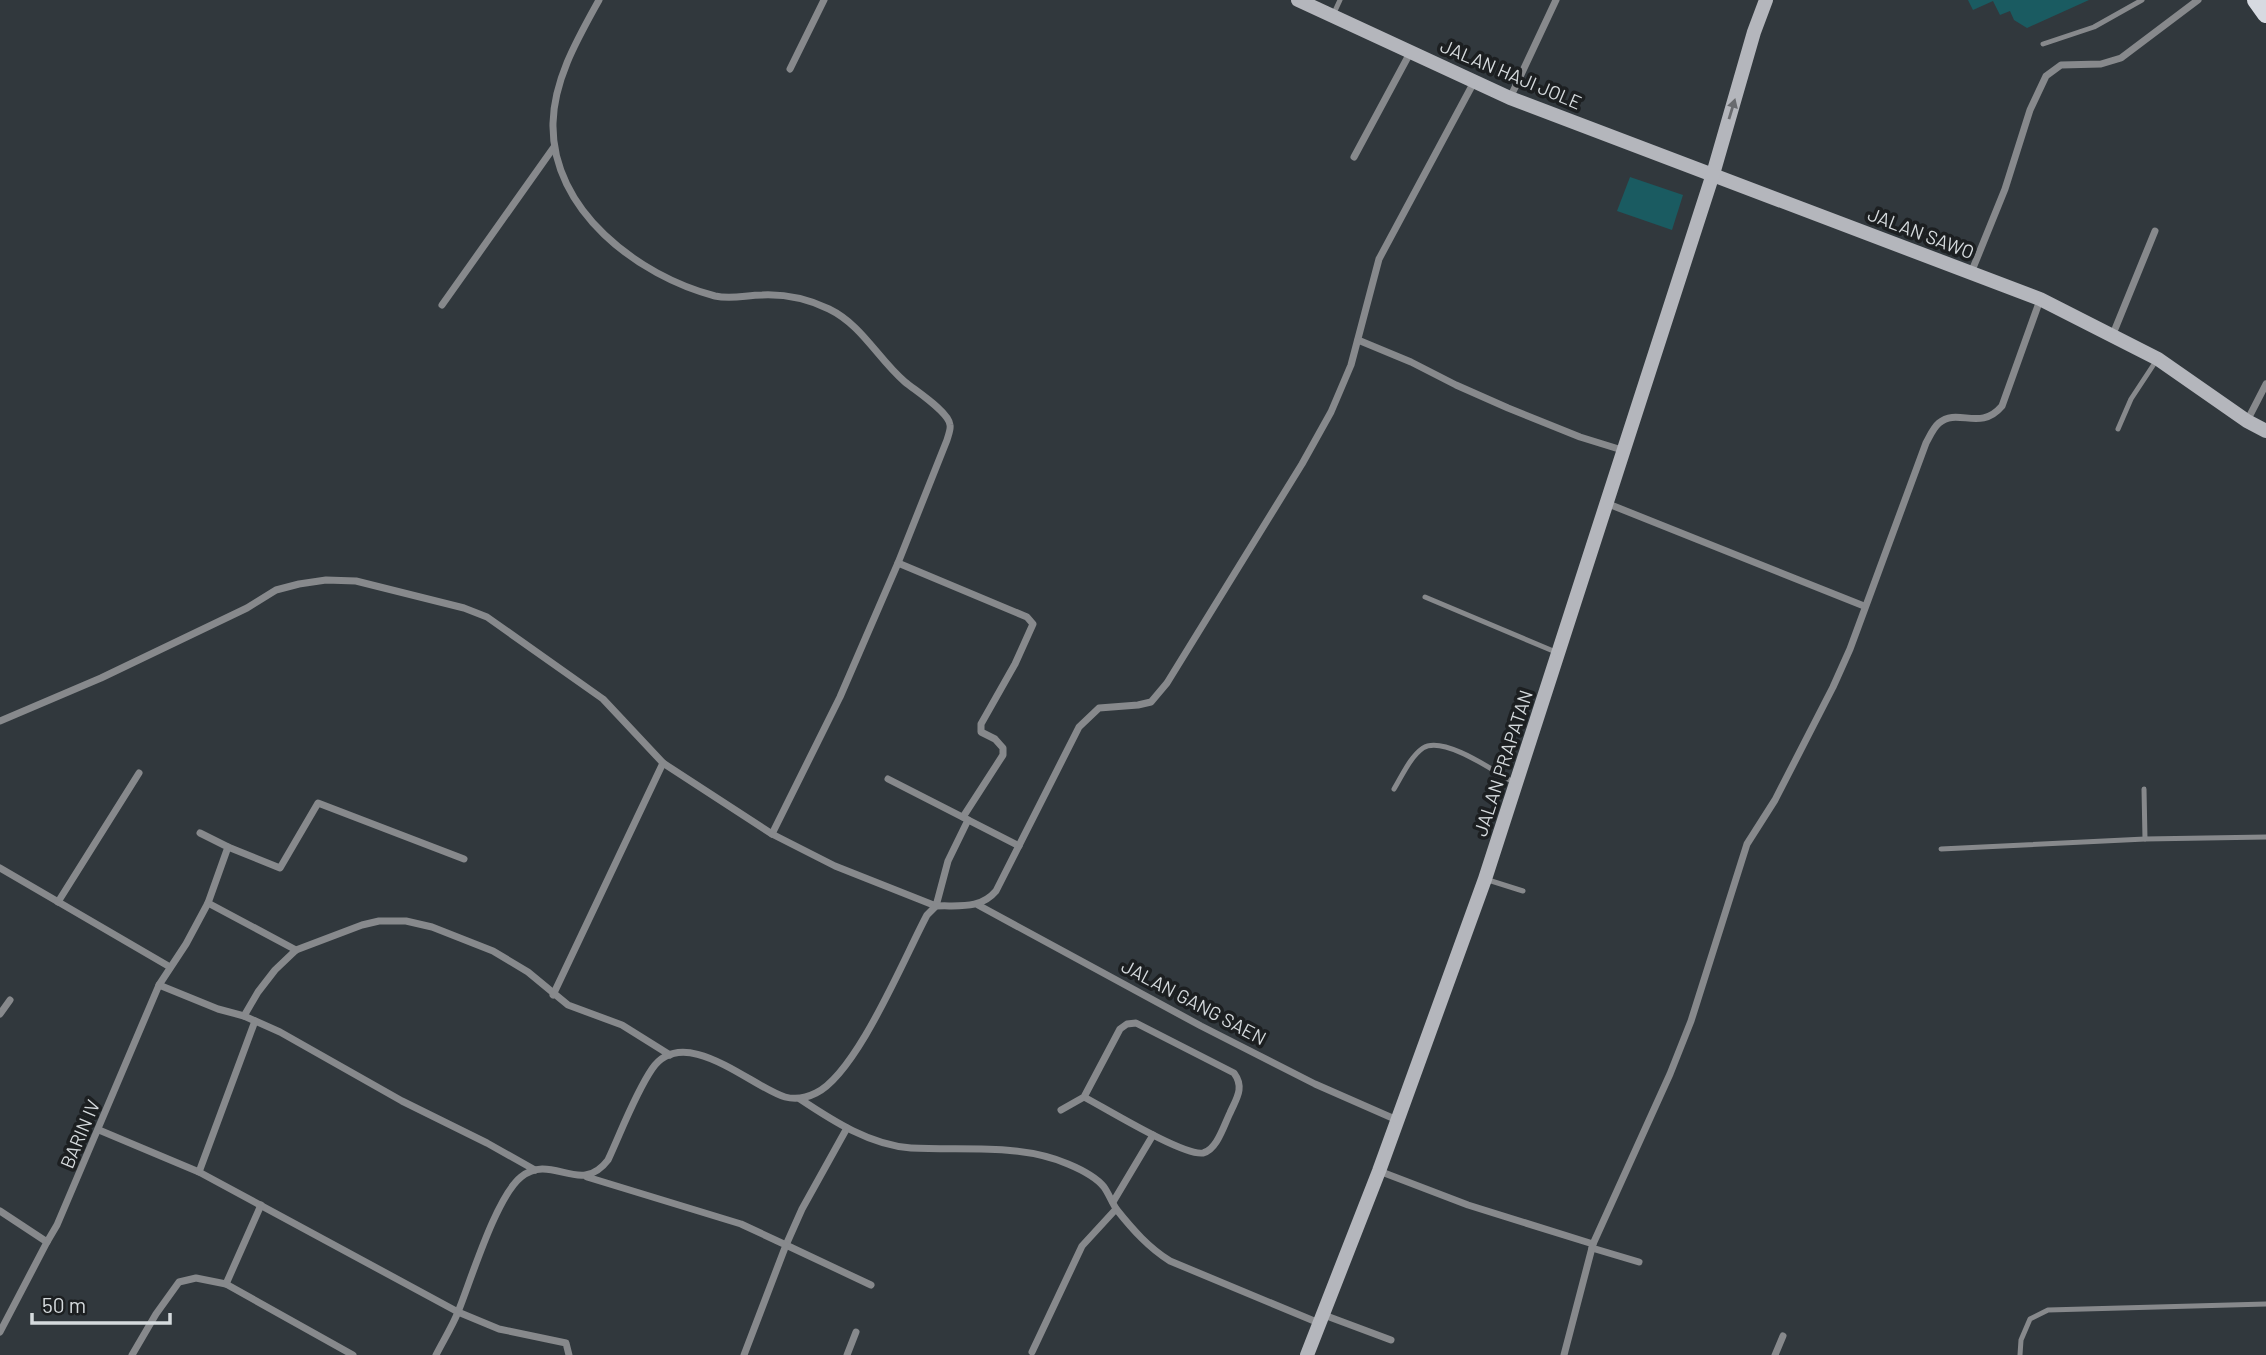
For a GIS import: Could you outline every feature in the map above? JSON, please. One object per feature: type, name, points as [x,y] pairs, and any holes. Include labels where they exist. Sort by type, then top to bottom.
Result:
[{"type":"main road","name":"JALAN HAJI JOLE","points":[[1298,0],[1474,82],[1713,174]]},
{"type":"main road","points":[[1713,174],[1754,32],[1766,0]]},
{"type":"main road","points":[[2256,0],[2266,14]]},
{"type":"main road","name":"JALAN SAWO","points":[[1713,174],[2040,299],[2158,359],[2247,421],[2266,431]]},
{"type":"main road","name":"JALAN PRAPATAN","points":[[1307,1355],[1379,1171],[1485,879],[1713,174]]},
{"type":"street","points":[[598,0],[569,57],[553,121],[555,157],[567,184],[611,243],[627,255],[694,290],[730,298],[788,296],[830,310],[850,323],[869,341],[902,379],[946,415],[950,425],[947,440],[898,563],[840,697],[772,834]]},
{"type":"street","points":[[790,69],[824,0]]},
{"type":"street","points":[[1510,97],[1556,0]]},
{"type":"street","points":[[1971,273],[2005,189],[2030,110],[2046,76],[2061,65],[2101,64],[2121,58],[2198,0]]},
{"type":"street","points":[[1354,157],[1410,53]]},
{"type":"street","points":[[0,721],[101,678],[247,608],[276,590],[299,584],[356,581],[464,608],[487,617],[603,698],[663,763],[772,834],[835,866],[936,906],[978,905],[988,900],[996,891],[1079,727],[1099,708],[1151,702],[1167,683],[1302,464],[1331,412],[1358,340],[1379,259],[1474,82]]},
{"type":"street","points":[[442,305],[555,147]]},
{"type":"street","points":[[2113,334],[2155,230]]},
{"type":"street","points":[[1564,1355],[1592,1246],[1687,1032],[1730,903],[1739,864],[1747,844],[1775,800],[1850,649],[1926,443],[1937,425],[1947,418],[1981,419],[1994,414],[2002,406],[2040,299]]},
{"type":"street","points":[[1358,340],[1508,408],[1580,437],[1622,450]]},
{"type":"street","points":[[2247,421],[2266,384]]},
{"type":"street","points":[[1606,503],[1864,606]]},
{"type":"street","points":[[800,1099],[832,1083],[846,1065],[888,993],[927,915],[936,906],[948,861],[965,819],[1003,755],[1003,748],[995,739],[981,732],[981,724],[1015,664],[1033,624],[1027,617],[898,563]]},
{"type":"street","points":[[553,995],[663,763]]},
{"type":"street","points":[[58,902],[139,773]]},
{"type":"street","points":[[888,779],[1020,846]]},
{"type":"street","points":[[200,833],[280,868],[318,803],[464,859]]},
{"type":"street","name":"BARIN IV","points":[[0,1332],[67,1206],[159,985],[186,944],[208,903],[228,847]]},
{"type":"street","points":[[0,868],[170,967]]},
{"type":"street","points":[[208,903],[296,950]]},
{"type":"street","name":"JALAN GANG SAEN","points":[[978,905],[1201,1026],[1315,1084],[1398,1120]]},
{"type":"street","points":[[244,1016],[275,970],[296,950],[362,925],[379,921],[406,921],[432,927],[493,951],[528,972],[553,995],[584,1013],[622,1025],[670,1055]]},
{"type":"street","points":[[159,985],[280,1032],[402,1101],[535,1170]]},
{"type":"street","points":[[0,1014],[9,1000]]},
{"type":"street","points":[[198,1172],[256,1021]]},
{"type":"street","points":[[1061,1110],[1084,1097],[1120,1029],[1127,1024],[1136,1023],[1234,1073],[1240,1081],[1240,1092],[1213,1147],[1203,1153],[1191,1151],[1153,1135],[1084,1097]]},
{"type":"street","points":[[586,1177],[599,1171],[608,1160],[653,1067],[670,1055],[688,1054],[722,1062],[784,1097],[800,1099],[847,1128],[908,1148],[998,1150],[1035,1154],[1068,1164],[1103,1186],[1114,1205],[1151,1249],[1170,1261],[1321,1319],[1391,1340]]},
{"type":"street","points":[[744,1355],[802,1209],[847,1128]]},
{"type":"street","points":[[99,1130],[198,1172],[458,1312],[499,1329],[566,1343],[569,1355]]},
{"type":"street","points":[[1032,1353],[1082,1246],[1114,1205],[1153,1135]]},
{"type":"street","points":[[436,1355],[458,1312],[509,1189],[535,1170],[552,1170],[586,1177],[740,1224],[871,1285]]},
{"type":"street","points":[[1379,1171],[1468,1205],[1639,1262]]},
{"type":"street","points":[[226,1284],[261,1205]]},
{"type":"street","points":[[0,1211],[47,1242]]},
{"type":"street","points":[[132,1355],[179,1282],[196,1278],[226,1284],[353,1355]]},
{"type":"street","points":[[847,1355],[856,1332]]},
{"type":"street","points":[[1775,1355],[1783,1336]]},
{"type":"lane","points":[[1333,16],[1340,0]]},
{"type":"lane","points":[[2043,44],[2094,27],[2141,0]]},
{"type":"lane","points":[[2118,429],[2131,399],[2158,359]]},
{"type":"lane","points":[[1425,597],[1559,653]]},
{"type":"lane","points":[[1394,789],[1414,757],[1425,747],[1437,744],[1450,747],[1517,784]]},
{"type":"lane","points":[[2144,789],[2145,839]]},
{"type":"lane","points":[[1941,849],[2145,839],[2266,837]]},
{"type":"lane","points":[[1485,879],[1523,891]]},
{"type":"lane","points":[[2020,1355],[2021,1340],[2030,1319],[2048,1310],[2266,1304]]},
{"type":"building","points":[[1968,0],[2089,0],[2027,28],[2014,20],[2010,11],[2000,15],[1993,1],[1973,10]]},
{"type":"building","points":[[1630,177],[1683,195],[1672,230],[1617,211]]}]
